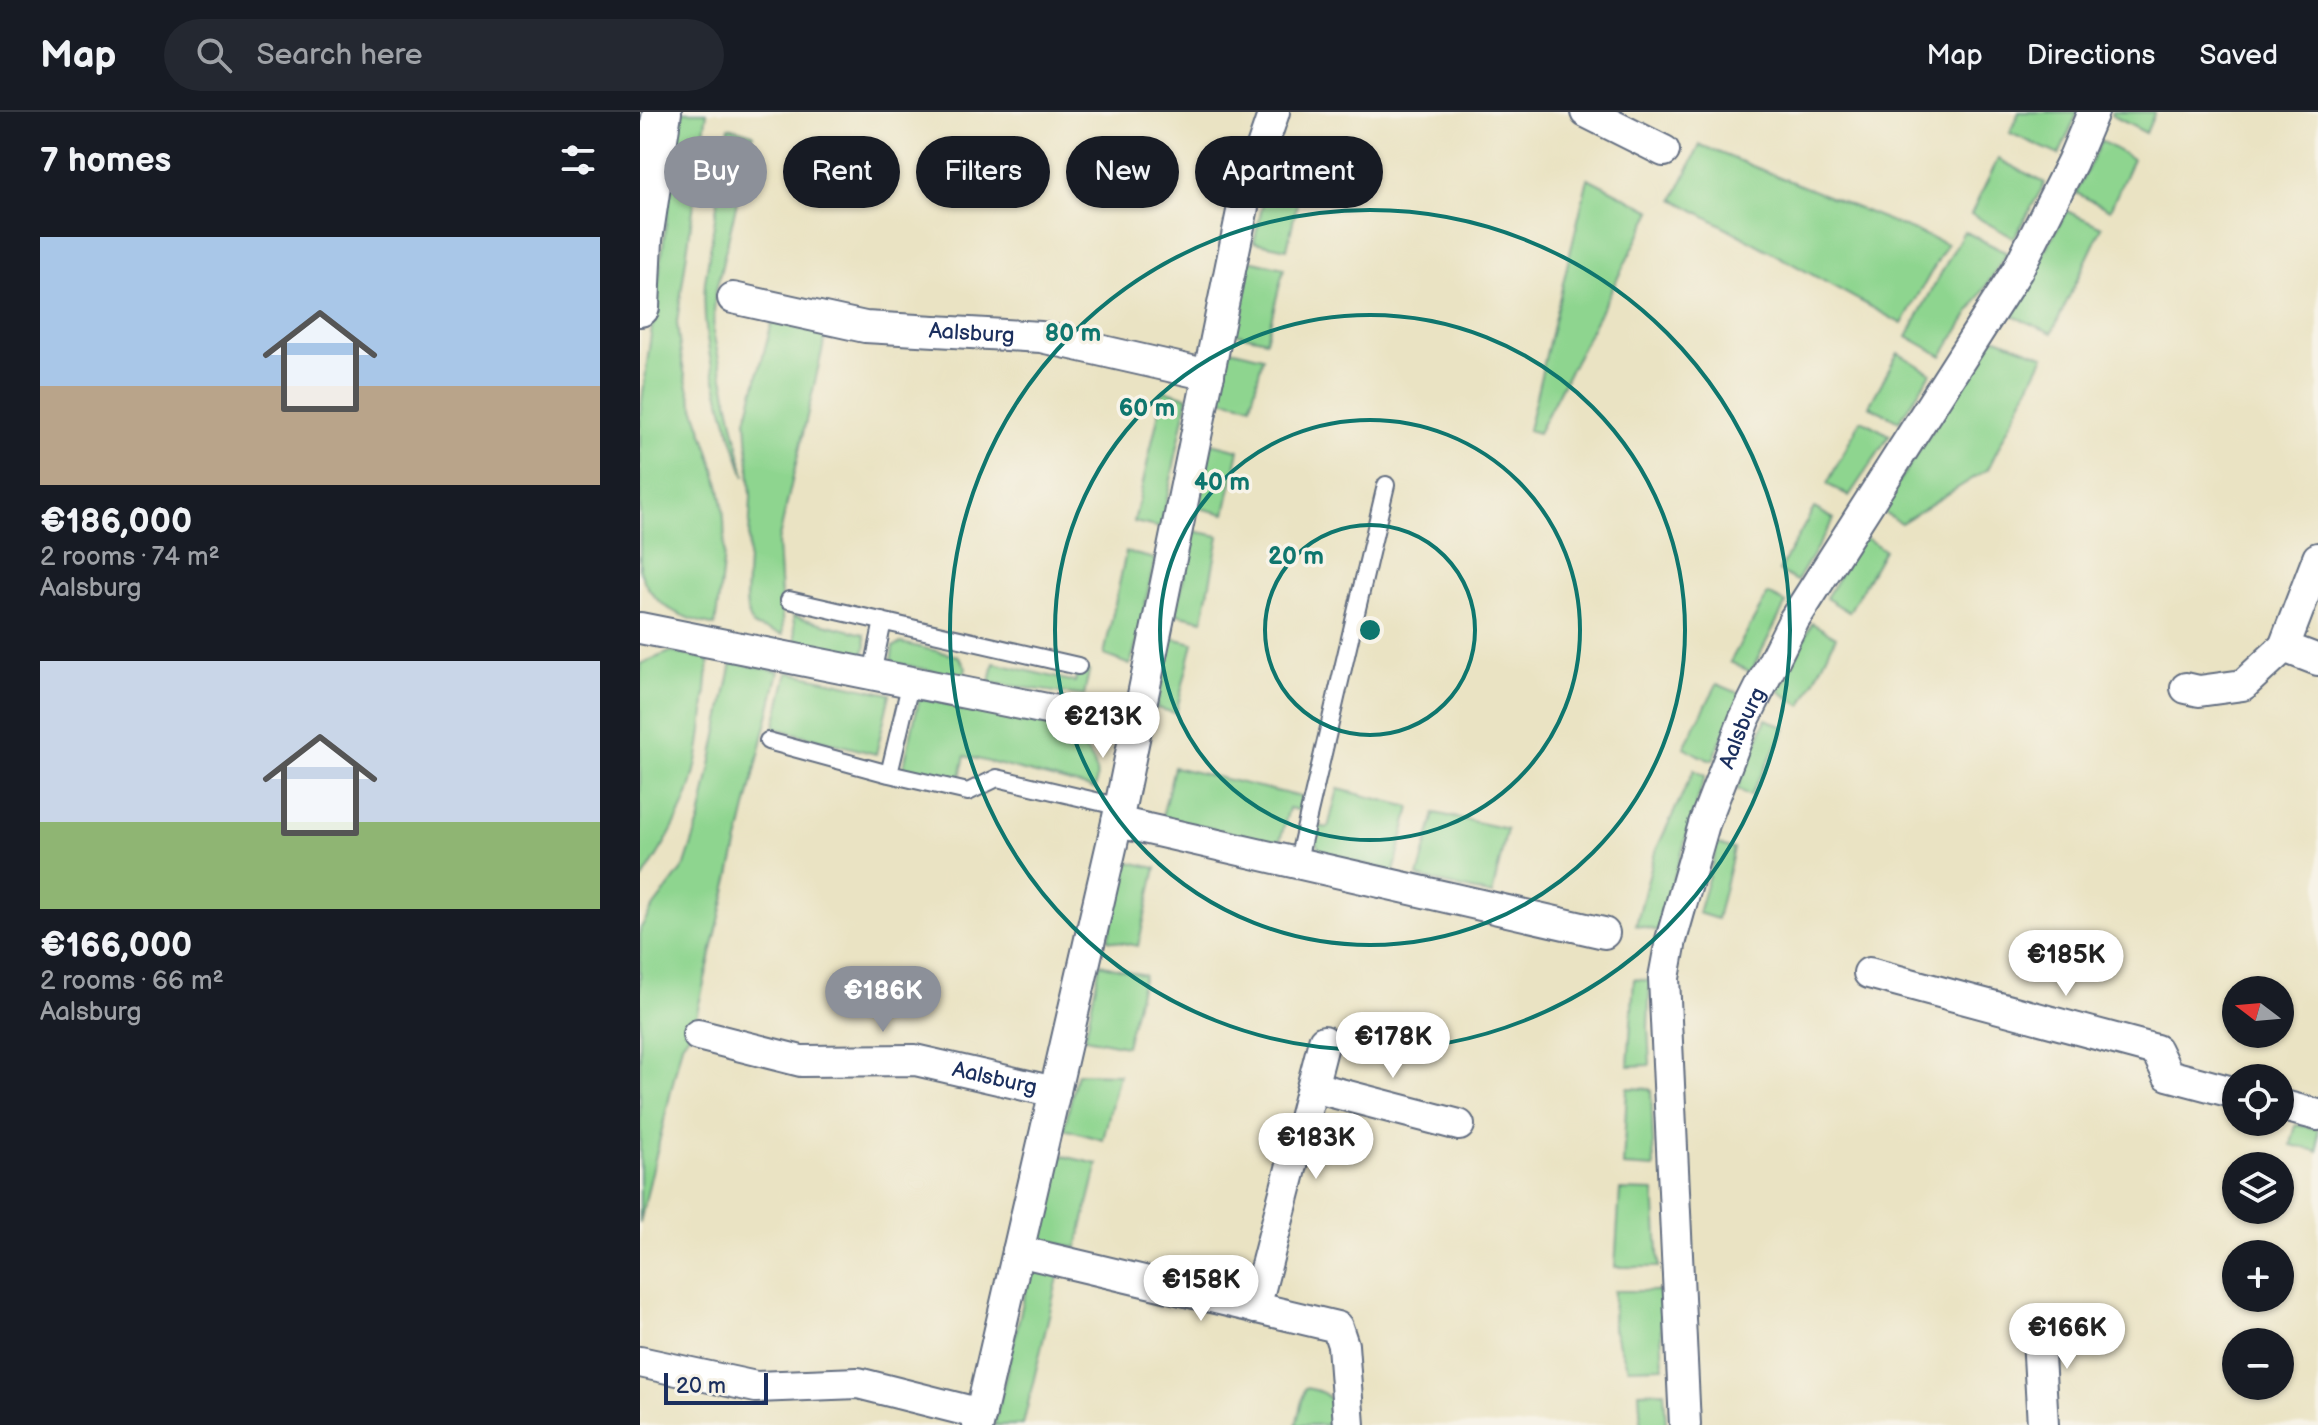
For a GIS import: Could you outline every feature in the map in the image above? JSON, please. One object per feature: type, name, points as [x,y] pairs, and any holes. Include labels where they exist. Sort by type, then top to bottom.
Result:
[{"type":"street","points":[[640,307],[641,244],[662,112]]},
{"type":"street","name":"Aalsburg","points":[[640,1362],[756,1387],[858,1383],[979,1420],[1119,814],[1245,197],[1274,112]]},
{"type":"street","points":[[1586,112],[1664,151]]},
{"type":"street","name":"Aalsburg","points":[[1685,1425],[1664,978],[1671,940],[1704,824],[1744,720],[1794,620],[2017,271],[2072,162],[2093,112]]},
{"type":"street","name":"Aalsburg","points":[[733,298],[865,327],[1041,337],[1209,375]]},
{"type":"street","points":[[2186,688],[2199,691],[2243,685],[2284,647],[2318,558]]},
{"type":"street","points":[[640,628],[1137,727]]},
{"type":"street","points":[[2284,647],[2318,660]]},
{"type":"street","points":[[1119,814],[1297,864],[1604,933]]},
{"type":"street","points":[[1869,973],[2156,1050],[2168,1075],[2222,1089]]},
{"type":"street","name":"Aalsburg","points":[[698,1035],[801,1061],[915,1060],[1055,1092]]},
{"type":"street","points":[[1255,1308],[1324,1041]]},
{"type":"street","points":[[1313,1087],[1459,1125]]},
{"type":"street","points":[[2294,1109],[2318,1115]]},
{"type":"street","points":[[1018,1251],[1337,1327],[1343,1345],[1349,1425]]},
{"type":"street","points":[[2037,1321],[2043,1425]]},
{"type":"lane","points":[[1297,864],[1386,485]]},
{"type":"lane","points":[[789,600],[1078,666]]},
{"type":"lane","points":[[872,674],[883,621]]},
{"type":"lane","points":[[889,774],[911,681]]},
{"type":"lane","points":[[768,741],[968,792],[997,778],[1119,814]]},
{"type":"green space","points":[[681,112],[707,112],[704,136],[678,136]]},
{"type":"green space","points":[[2019,112],[2078,112],[2059,155],[2010,133]]},
{"type":"green space","points":[[2112,112],[2155,112],[2146,133],[2111,115]]},
{"type":"green space","points":[[729,127],[753,134],[753,136],[728,136]]},
{"type":"green space","points":[[2101,141],[2133,159],[2110,210],[2076,193]]},
{"type":"green space","points":[[1700,145],[1947,244],[1902,324],[1674,199]]},
{"type":"green space","points":[[1998,159],[2045,183],[2014,238],[1971,214]]},
{"type":"green space","points":[[1588,178],[1652,211],[1538,433],[1528,430]]},
{"type":"green space","points":[[668,208],[693,208],[677,322],[685,375],[713,463],[723,507],[724,558],[715,626],[680,615],[660,602],[640,571],[640,415]]},
{"type":"green space","points":[[716,208],[736,208],[715,295],[713,332],[745,477],[710,357],[704,307]]},
{"type":"green space","points":[[1262,208],[1296,208],[1287,249],[1254,242]]},
{"type":"green space","points":[[2067,211],[2102,227],[2052,333],[2008,314]]},
{"type":"green space","points":[[1964,231],[2007,253],[1942,356],[1907,336]]},
{"type":"green space","points":[[1249,260],[1284,268],[1266,340],[1234,333]]},
{"type":"green space","points":[[772,322],[826,334],[778,542],[783,635],[753,626],[746,599],[751,497],[746,420]]},
{"type":"green space","points":[[1994,337],[2044,356],[1988,469],[1901,523],[1880,510]]},
{"type":"green space","points":[[1230,349],[1263,357],[1251,405],[1220,399]]},
{"type":"green space","points":[[1898,353],[1931,373],[1899,421],[1869,406]]},
{"type":"green space","points":[[1164,390],[1188,397],[1161,528],[1134,522]]},
{"type":"green space","points":[[1861,420],[1890,435],[1849,496],[1827,484]]},
{"type":"green space","points":[[1212,443],[1239,450],[1225,514],[1199,508]]},
{"type":"green space","points":[[1814,508],[1834,519],[1797,581],[1779,571]]},
{"type":"green space","points":[[1193,531],[1219,536],[1203,620],[1176,614]]},
{"type":"green space","points":[[1863,536],[1884,550],[1849,612],[1826,598]]},
{"type":"green space","points":[[1126,552],[1155,559],[1130,665],[1104,655]]},
{"type":"green space","points":[[1768,594],[1786,603],[1751,672],[1730,662]]},
{"type":"green space","points":[[793,616],[864,634],[866,646],[862,657],[796,643]]},
{"type":"green space","points":[[1812,623],[1836,637],[1802,706],[1779,691]]},
{"type":"green space","points":[[1172,638],[1193,643],[1176,713],[1156,708]]},
{"type":"green space","points":[[901,643],[958,656],[966,667],[964,678],[891,662],[893,647]]},
{"type":"green space","points":[[670,652],[709,659],[702,728],[693,779],[683,807],[640,883],[640,664]]},
{"type":"green space","points":[[732,662],[779,671],[693,1029],[682,1044],[640,1223],[640,929],[685,865],[700,819]]},
{"type":"green space","points":[[994,663],[1075,682],[1078,668],[1089,671],[1084,696],[990,683]]},
{"type":"green space","points":[[788,672],[890,694],[876,754],[774,728]]},
{"type":"green space","points":[[1717,684],[1741,694],[1713,760],[1684,747]]},
{"type":"green space","points":[[919,700],[1060,726],[1057,736],[1083,748],[1093,761],[1096,769],[1095,789],[965,756],[959,781],[903,769]]},
{"type":"green space","points":[[1766,719],[1786,728],[1750,796],[1737,789]]},
{"type":"green space","points":[[1174,767],[1306,798],[1302,811],[1289,808],[1279,844],[1162,817]]},
{"type":"green space","points":[[1694,770],[1705,776],[1658,931],[1636,925],[1655,852]]},
{"type":"green space","points":[[1338,789],[1410,807],[1394,872],[1321,854],[1312,834],[1314,825],[1328,828]]},
{"type":"green space","points":[[1435,813],[1507,829],[1492,895],[1418,877]]},
{"type":"green space","points":[[1718,844],[1734,849],[1717,919],[1698,913]]},
{"type":"green space","points":[[1125,861],[1156,868],[1138,946],[1108,940]]},
{"type":"green space","points":[[1100,964],[1144,975],[1126,1046],[1085,1038]]},
{"type":"green space","points":[[1634,979],[1650,981],[1650,1065],[1628,1066]]},
{"type":"green space","points":[[1077,1073],[1119,1074],[1103,1140],[1064,1129]]},
{"type":"green space","points":[[1627,1088],[1651,1089],[1654,1168],[1623,1166]]},
{"type":"green space","points":[[2296,1124],[2318,1129],[2318,1151],[2291,1145]]},
{"type":"green space","points":[[1058,1155],[1098,1164],[1077,1248],[1037,1239]]},
{"type":"green space","points":[[1620,1190],[1654,1191],[1659,1267],[1615,1267]]},
{"type":"green space","points":[[1032,1264],[1060,1269],[1023,1425],[994,1425]]},
{"type":"green space","points":[[1614,1291],[1659,1291],[1663,1367],[1628,1368],[1613,1329]]},
{"type":"green space","points":[[1305,1388],[1321,1392],[1329,1398],[1332,1425],[1296,1425]]},
{"type":"green space","points":[[1664,1391],[1666,1425],[1641,1425],[1639,1392]]}]
